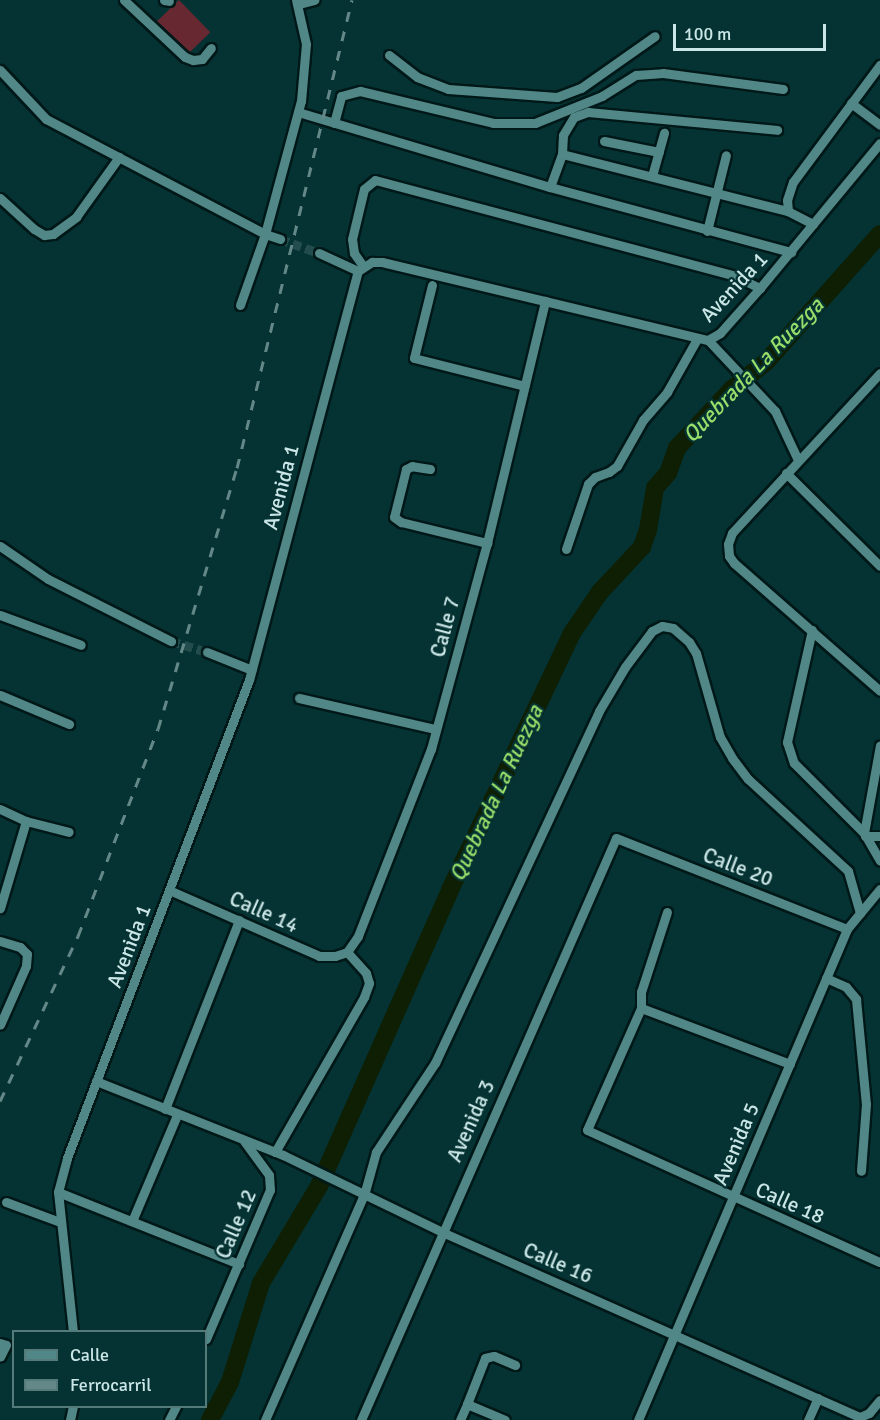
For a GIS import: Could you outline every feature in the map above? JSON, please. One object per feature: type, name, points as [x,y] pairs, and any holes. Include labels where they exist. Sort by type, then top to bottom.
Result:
[{"type":"street","points":[[124,0],[184,57],[193,60],[202,58],[211,48]]},
{"type":"street","points":[[164,0],[169,1]]},
{"type":"street","points":[[240,305],[265,234],[298,112],[306,44],[298,2],[314,0]]},
{"type":"street","points":[[389,55],[417,77],[448,89],[557,97],[581,88],[655,36]]},
{"type":"street","points":[[788,211],[787,200],[793,182],[880,65]]},
{"type":"street","points":[[0,70],[46,119],[265,234],[280,239]]},
{"type":"street","points":[[550,187],[562,154],[563,135],[574,117],[636,75],[663,73],[783,89]]},
{"type":"street","points":[[581,88],[588,107]]},
{"type":"street","points":[[334,123],[341,96],[360,91],[493,123],[536,123],[588,107],[777,130]]},
{"type":"street","points":[[850,103],[880,125]]},
{"type":"street","points":[[298,112],[550,187],[791,252]]},
{"type":"street","points":[[652,176],[664,134]]},
{"type":"street","points":[[604,141],[659,152]]},
{"type":"street","name":"Avenida 1","points":[[73,1330],[58,1192],[67,1158],[252,670],[361,268],[382,262],[708,340],[720,333],[760,288],[880,143]]},
{"type":"street","points":[[562,154],[717,191],[788,211],[813,224]]},
{"type":"street","points":[[707,231],[726,155]]},
{"type":"street","points":[[0,198],[34,230],[44,235],[52,234],[76,217],[119,157]]},
{"type":"street","points":[[361,268],[354,253],[352,238],[364,189],[375,180],[735,276],[760,288]]},
{"type":"street","points":[[319,253],[361,268]]},
{"type":"street","points":[[432,285],[414,358],[525,386]]},
{"type":"street","name":"Calle 7","points":[[347,952],[358,936],[431,749],[487,543],[545,301]]},
{"type":"street","points":[[566,549],[588,484],[595,477],[617,466],[643,420],[667,392],[697,339]]},
{"type":"street","points":[[708,340],[768,404],[782,423],[798,460]]},
{"type":"street","points":[[880,373],[732,533],[728,544],[729,556],[734,563],[880,691]]},
{"type":"street","points":[[430,469],[412,466],[406,469],[394,517],[401,522],[487,543]]},
{"type":"street","points":[[786,473],[880,567]]},
{"type":"street","points":[[0,546],[48,579],[171,641]]},
{"type":"street","points":[[0,615],[81,645]]},
{"type":"street","points":[[265,1420],[364,1195],[376,1152],[435,1063],[599,711],[625,667],[652,630],[662,626],[673,628],[689,642],[696,653],[720,737],[732,758],[748,779],[848,871],[860,913]]},
{"type":"street","points":[[812,630],[787,742],[794,763],[865,834],[880,861]]},
{"type":"street","points":[[207,652],[252,670]]},
{"type":"street","points":[[0,694],[69,723]]},
{"type":"street","points":[[299,698],[436,729]]},
{"type":"street","points":[[865,834],[880,745]]},
{"type":"street","points":[[0,809],[26,821],[69,832]]},
{"type":"street","points":[[0,908],[26,821]]},
{"type":"street","points":[[865,834],[880,836]]},
{"type":"street","name":"Calle 20","points":[[616,838],[847,929]]},
{"type":"street","name":"Avenida 3","points":[[361,1420],[616,838]]},
{"type":"street","name":"Avenida 5","points":[[638,1420],[847,929],[880,889]]},
{"type":"street","name":"Calle 14","points":[[169,890],[320,956],[335,956],[347,952]]},
{"type":"street","points":[[666,912],[641,992],[641,1008],[790,1064]]},
{"type":"street","points":[[165,1109],[239,921]]},
{"type":"street","points":[[0,941],[20,947],[27,954],[26,966],[0,1025]]},
{"type":"street","points":[[279,1153],[369,984],[366,973],[347,952]]},
{"type":"street","points":[[826,978],[846,987],[856,999],[866,1104],[861,1171]]},
{"type":"street","name":"Calle 18","points":[[641,1008],[588,1130],[880,1262]]},
{"type":"street","points":[[96,1081],[242,1139]]},
{"type":"street","points":[[132,1221],[177,1115]]},
{"type":"street","name":"Calle 16","points":[[242,1139],[279,1153],[442,1232],[676,1333],[860,1416],[869,1413],[880,1400]]},
{"type":"street","name":"Calle 12","points":[[207,1337],[270,1190],[269,1175],[242,1139]]},
{"type":"street","points":[[58,1192],[239,1264]]},
{"type":"street","points":[[6,1202],[60,1222]]},
{"type":"street","points":[[0,1343],[6,1345],[0,1358]]},
{"type":"street","points":[[460,1420],[486,1358],[494,1356],[515,1365]]},
{"type":"street","points":[[808,1420],[818,1398]]},
{"type":"street","points":[[467,1404],[505,1420]]},
{"type":"shaded area","points":[[179,0],[210,32],[188,54],[157,22]]},
{"type":"waterway","name":"Quebrada La Ruezga","points":[[210,1420],[230,1382],[261,1283],[319,1186],[450,890],[572,633],[600,592],[642,547],[648,530],[655,488],[668,473],[677,448],[732,389],[766,362],[880,234]]},
{"type":"tunnel","points":[[280,239],[319,253]]},
{"type":"tunnel","points":[[171,641],[207,652]]},
{"type":"railway","points":[[0,1101],[78,936],[158,729],[237,468],[352,0]]}]
